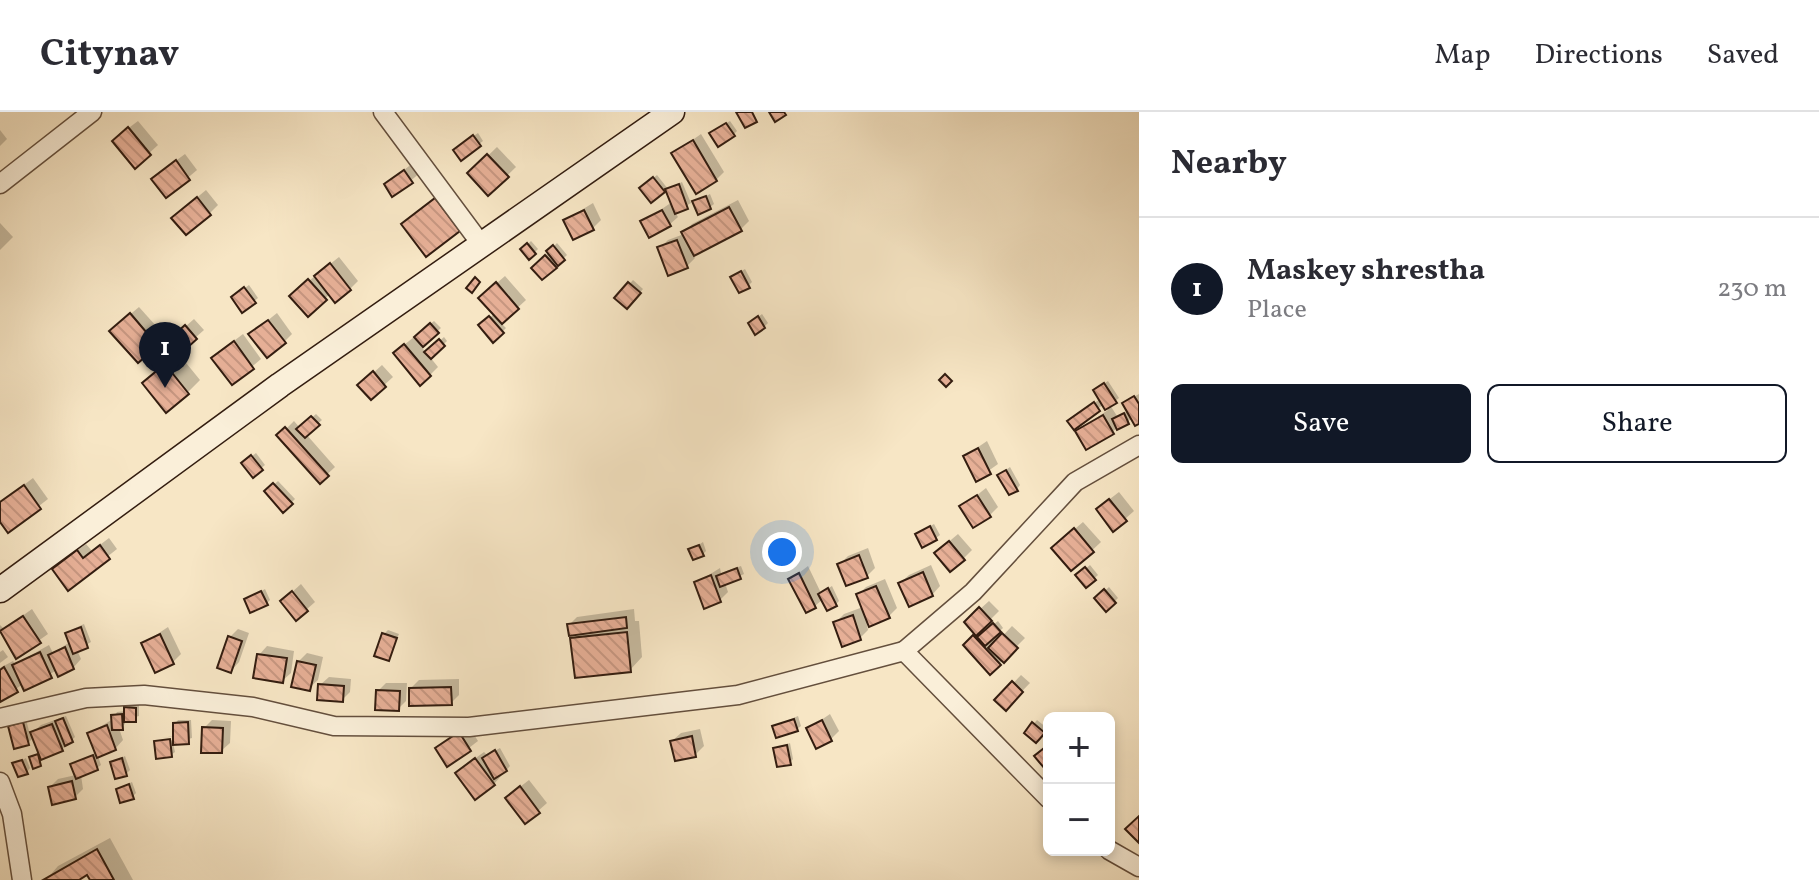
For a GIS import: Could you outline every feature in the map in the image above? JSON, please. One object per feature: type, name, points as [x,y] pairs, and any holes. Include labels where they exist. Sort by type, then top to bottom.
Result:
[{"type":"street","points":[[0,184],[92,112]]},
{"type":"street","points":[[383,112],[481,244]]},
{"type":"street","points":[[0,590],[280,385],[672,112]]},
{"type":"street","points":[[0,718],[86,698],[144,695],[253,707],[334,726],[469,727],[738,695],[904,651],[973,592],[1075,482],[1139,445]]},
{"type":"street","points":[[904,651],[1043,793]]},
{"type":"street","points":[[0,782],[12,814],[22,880]]},
{"type":"street","points":[[1115,853],[1139,867]]},
{"type":"building","points":[[736,112],[752,112],[757,122],[745,128]]},
{"type":"building","points":[[769,112],[784,112],[786,115],[775,122]]},
{"type":"building","points":[[726,123],[735,136],[718,147],[709,133]]},
{"type":"building","points":[[128,127],[151,155],[135,169],[112,141]]},
{"type":"building","points":[[473,135],[481,146],[461,161],[453,150]]},
{"type":"building","points":[[693,140],[717,181],[696,194],[671,153]]},
{"type":"building","points":[[487,154],[509,177],[488,196],[467,173]]},
{"type":"building","points":[[176,160],[190,180],[166,198],[151,179]]},
{"type":"building","points":[[404,170],[413,183],[392,197],[384,184]]},
{"type":"building","points":[[653,177],[665,192],[651,203],[639,188]]},
{"type":"building","points":[[679,184],[688,209],[675,214],[665,189]]},
{"type":"building","points":[[706,196],[711,209],[698,215],[692,201]]},
{"type":"building","points":[[197,197],[211,215],[186,235],[171,218]]},
{"type":"building","points":[[435,198],[460,231],[426,257],[401,224]]},
{"type":"building","points":[[729,207],[742,231],[694,256],[681,232]]},
{"type":"building","points":[[584,210],[594,230],[573,240],[563,220]]},
{"type":"building","points":[[662,210],[671,226],[649,238],[640,221]]},
{"type":"building","points":[[677,240],[688,268],[668,276],[657,247]]},
{"type":"building","points":[[527,243],[536,254],[529,260],[520,249]]},
{"type":"building","points":[[553,245],[565,260],[558,266],[546,251]]},
{"type":"building","points":[[545,255],[557,268],[542,280],[531,268]]},
{"type":"building","points":[[330,263],[351,290],[335,303],[314,276]]},
{"type":"building","points":[[741,271],[750,288],[739,293],[730,277]]},
{"type":"building","points":[[475,277],[480,282],[472,293],[466,288]]},
{"type":"building","points":[[308,279],[327,300],[308,317],[289,296]]},
{"type":"building","points":[[496,282],[519,309],[502,324],[478,298]]},
{"type":"building","points":[[628,282],[641,293],[627,309],[614,298]]},
{"type":"building","points":[[244,287],[256,303],[242,313],[231,297]]},
{"type":"building","points":[[130,313],[158,346],[138,363],[109,331]]},
{"type":"building","points":[[489,316],[504,333],[493,343],[478,325]]},
{"type":"building","points":[[758,316],[765,328],[755,335],[748,323]]},
{"type":"building","points":[[268,320],[286,343],[267,358],[248,334]]},
{"type":"building","points":[[430,323],[439,333],[423,347],[414,337]]},
{"type":"building","points":[[185,325],[197,339],[178,356],[166,342]]},
{"type":"building","points":[[439,339],[445,346],[431,359],[424,352]]},
{"type":"building","points":[[234,341],[254,369],[232,385],[211,358]]},
{"type":"building","points":[[404,344],[431,376],[420,386],[393,353]]},
{"type":"building","points":[[165,364],[189,394],[166,413],[142,383]]},
{"type":"building","points":[[373,371],[386,387],[371,400],[357,385]]},
{"type":"building","points":[[945,374],[952,381],[946,387],[939,380]]},
{"type":"building","points":[[1104,383],[1117,403],[1105,410],[1093,390]]},
{"type":"building","points":[[1134,396],[1139,404],[1139,424],[1135,426],[1122,403]]},
{"type":"building","points":[[1094,402],[1100,411],[1074,430],[1067,421]]},
{"type":"building","points":[[1124,413],[1129,424],[1117,430],[1112,419]]},
{"type":"building","points":[[1103,415],[1114,434],[1086,450],[1075,431]]},
{"type":"building","points":[[311,416],[320,425],[305,438],[296,429]]},
{"type":"building","points":[[285,427],[329,476],[320,484],[276,435]]},
{"type":"building","points":[[978,448],[991,474],[976,482],[963,456]]},
{"type":"building","points":[[251,455],[263,470],[253,478],[241,463]]},
{"type":"building","points":[[1006,470],[1018,491],[1009,495],[997,475]]},
{"type":"building","points":[[273,483],[293,504],[283,513],[264,491]]},
{"type":"building","points":[[24,485],[41,509],[8,533],[0,522],[0,502]]},
{"type":"building","points":[[977,495],[991,517],[973,528],[959,506]]},
{"type":"building","points":[[1109,499],[1127,521],[1113,532],[1096,509]]},
{"type":"building","points":[[930,526],[937,540],[922,548],[915,534]]},
{"type":"building","points":[[1074,528],[1094,552],[1071,571],[1051,548]]},
{"type":"building","points":[[949,541],[965,560],[950,572],[934,553]]},
{"type":"building","points":[[100,545],[110,559],[68,591],[52,569],[77,550],[83,558]]},
{"type":"building","points":[[699,545],[704,556],[693,560],[688,549]]},
{"type":"building","points":[[859,555],[868,578],[846,586],[837,564]]},
{"type":"building","points":[[1085,567],[1096,580],[1086,588],[1075,575]]},
{"type":"building","points":[[737,568],[741,579],[720,587],[716,576]]},
{"type":"building","points":[[923,572],[933,596],[909,607],[898,583]]},
{"type":"building","points":[[799,573],[816,608],[806,613],[788,579]]},
{"type":"building","points":[[711,575],[721,602],[704,609],[694,582]]},
{"type":"building","points":[[876,586],[890,618],[869,627],[856,594]]},
{"type":"building","points":[[828,588],[837,606],[827,611],[818,594]]},
{"type":"building","points":[[1104,589],[1116,603],[1106,612],[1094,598]]},
{"type":"building","points":[[261,591],[268,605],[250,613],[244,599]]},
{"type":"building","points":[[292,591],[308,611],[296,621],[280,601]]},
{"type":"building","points":[[979,607],[992,621],[976,636],[964,622]]},
{"type":"building","points":[[853,615],[861,640],[842,647],[833,622]]},
{"type":"building","points":[[23,616],[41,643],[16,659],[0,631]]},
{"type":"building","points":[[626,617],[627,628],[569,636],[567,624]]},
{"type":"building","points":[[993,623],[1001,632],[985,646],[977,637]]},
{"type":"building","points":[[81,627],[88,648],[73,654],[65,633]]},
{"type":"building","points":[[627,632],[631,672],[575,678],[570,638]]},
{"type":"building","points":[[382,633],[397,638],[389,661],[374,656]]},
{"type":"building","points":[[1002,633],[1018,648],[1004,663],[988,648]]},
{"type":"building","points":[[160,634],[174,664],[155,673],[141,643]]},
{"type":"building","points":[[973,635],[1001,665],[990,675],[963,645]]},
{"type":"building","points":[[228,636],[242,641],[231,673],[217,668]]},
{"type":"building","points":[[65,647],[74,669],[58,677],[48,655]]},
{"type":"building","points":[[40,652],[52,678],[24,691],[12,665]]},
{"type":"building","points":[[257,654],[287,658],[283,683],[253,678]]},
{"type":"building","points":[[297,661],[316,665],[310,691],[291,687]]},
{"type":"building","points":[[4,667],[18,692],[0,702],[0,670]]},
{"type":"building","points":[[1012,681],[1023,692],[1006,711],[994,700]]},
{"type":"building","points":[[318,684],[344,686],[343,702],[317,700]]},
{"type":"building","points":[[451,687],[452,705],[409,706],[409,688]]},
{"type":"building","points":[[376,690],[400,691],[399,711],[375,710]]},
{"type":"building","points":[[124,707],[136,708],[136,722],[124,722]]},
{"type":"building","points":[[122,714],[123,730],[112,730],[111,715]]},
{"type":"building","points":[[63,718],[73,742],[65,746],[55,721]]},
{"type":"building","points":[[794,719],[798,731],[776,738],[772,726]]},
{"type":"building","points":[[822,720],[832,741],[816,749],[806,728]]},
{"type":"building","points":[[23,722],[29,745],[14,749],[8,726]]},
{"type":"building","points":[[188,722],[189,744],[173,745],[173,723]]},
{"type":"building","points":[[1032,722],[1043,731],[1043,735],[1036,743],[1024,733]]},
{"type":"building","points":[[52,724],[63,751],[41,760],[30,732]]},
{"type":"building","points":[[107,725],[116,750],[97,758],[87,733]]},
{"type":"building","points":[[202,727],[223,728],[222,753],[201,753]]},
{"type":"building","points":[[459,732],[471,751],[447,767],[435,748]]},
{"type":"building","points":[[692,736],[696,757],[675,761],[670,741]]},
{"type":"building","points":[[170,739],[172,757],[156,759],[154,741]]},
{"type":"building","points":[[787,745],[791,765],[777,767],[773,748]]},
{"type":"building","points":[[1043,749],[1043,767],[1034,756]]},
{"type":"building","points":[[495,750],[507,771],[494,779],[482,758]]},
{"type":"building","points":[[38,754],[41,766],[33,769],[29,757]]},
{"type":"building","points":[[93,755],[98,770],[76,779],[70,764]]},
{"type":"building","points":[[122,758],[127,776],[115,779],[110,762]]},
{"type":"building","points":[[475,758],[495,785],[475,800],[455,773]]},
{"type":"building","points":[[22,760],[28,774],[18,777],[12,763]]},
{"type":"building","points":[[72,781],[76,799],[52,805],[48,787]]},
{"type":"building","points":[[129,784],[134,799],[120,803],[116,789]]},
{"type":"building","points":[[520,786],[540,813],[525,824],[505,798]]},
{"type":"building","points":[[1139,816],[1139,843],[1125,829]]},
{"type":"building","points":[[97,849],[114,880],[90,880],[87,875],[79,880],[43,880]]},
{"type":"place","name":"Maskey shrestha","points":[[165,388]]}]
